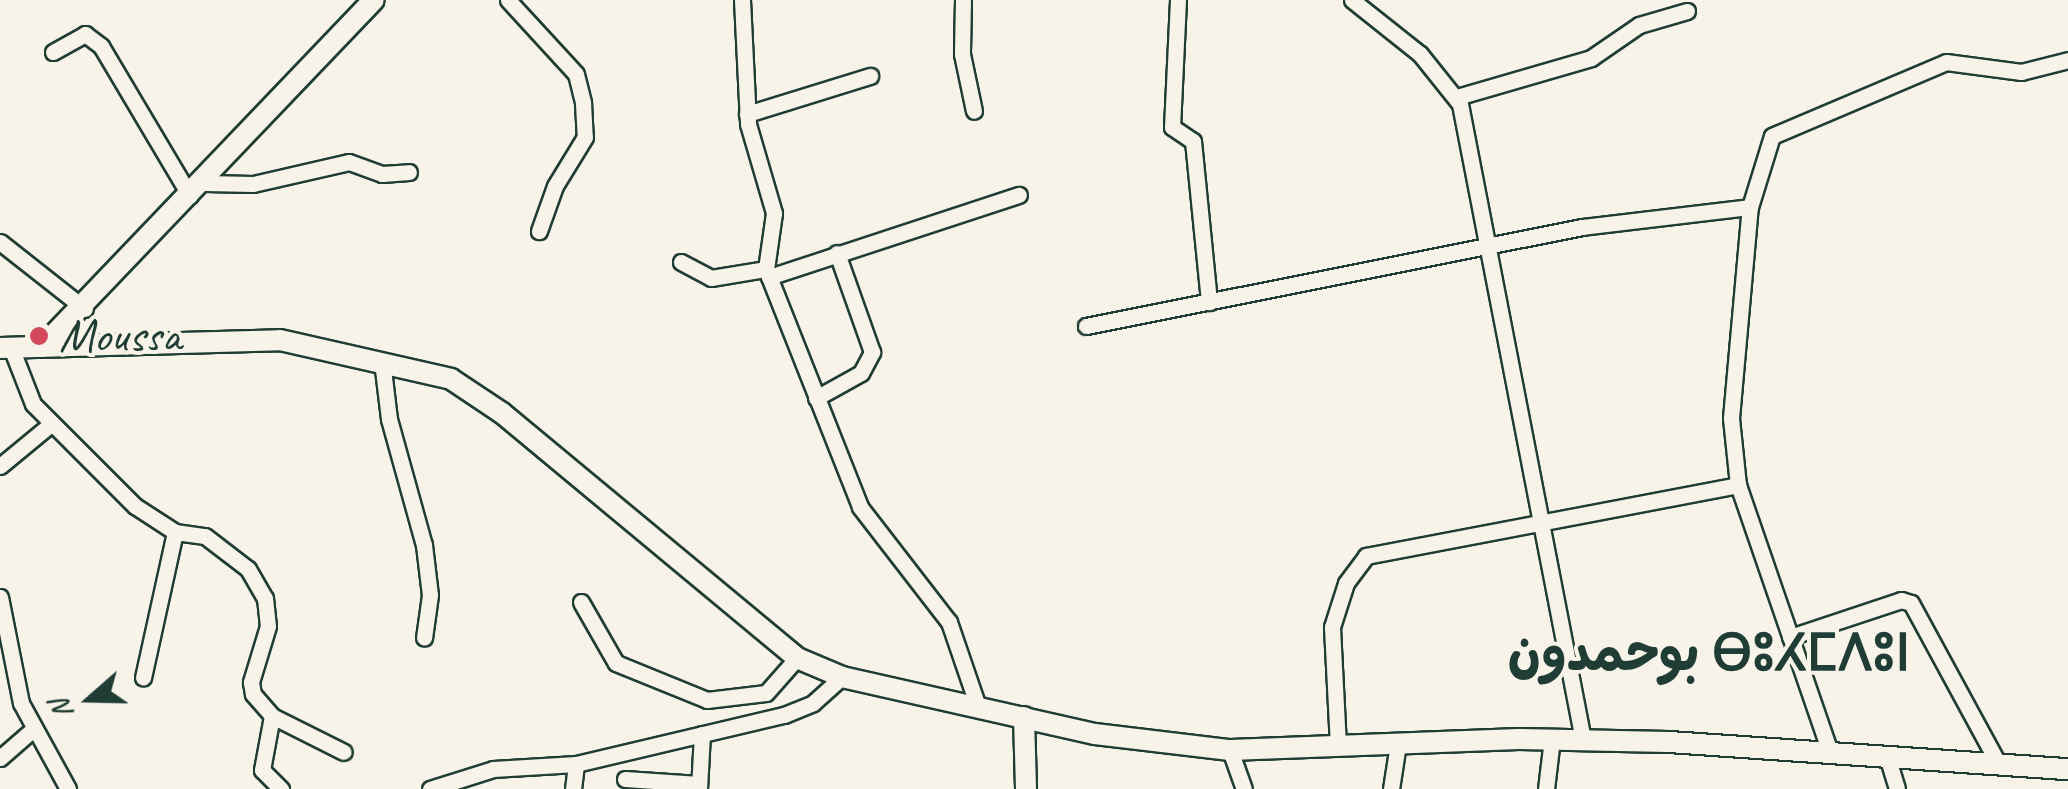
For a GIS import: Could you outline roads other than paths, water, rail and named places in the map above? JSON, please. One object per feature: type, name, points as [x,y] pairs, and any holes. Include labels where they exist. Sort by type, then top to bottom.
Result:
[{"type":"main road","points":[[42,347],[85,309],[374,0]]},
{"type":"main road","points":[[6,349],[232,338],[382,361],[475,392],[797,658],[842,678],[977,704],[1095,734],[1230,750],[1583,740],[2068,769]]},
{"type":"main road","points":[[1024,717],[1026,789]]},
{"type":"street","points":[[508,0],[576,74],[587,128],[539,231]]},
{"type":"street","points":[[742,0],[747,114],[774,212],[767,272],[860,508],[949,622],[977,704]]},
{"type":"street","points":[[962,0],[962,54],[974,111]]},
{"type":"street","points":[[1178,0],[1172,127],[1174,135],[1193,141],[1209,302]]},
{"type":"street","points":[[1352,0],[1420,54],[1456,97],[1583,740]]},
{"type":"street","points":[[1456,97],[1591,58],[1639,25],[1687,10]]},
{"type":"street","points":[[53,52],[85,34],[101,46],[198,190],[253,184],[349,162],[382,174],[409,172]]},
{"type":"street","points":[[1830,752],[1738,485],[1732,418],[1750,207],[1772,136],[1782,128],[1946,62],[2021,72],[2068,60]]},
{"type":"street","points":[[747,114],[870,76]]},
{"type":"street","points":[[680,262],[711,278],[767,272],[1018,195]]},
{"type":"street","points":[[1086,326],[1486,244],[1634,218],[1750,207]]},
{"type":"street","points":[[0,242],[85,309]]},
{"type":"street","points":[[816,398],[861,373],[872,352],[837,253]]},
{"type":"street","points":[[6,349],[28,396],[51,424],[135,506],[175,532],[205,536],[248,569],[265,598],[268,626],[252,682],[253,694],[272,716],[344,752]]},
{"type":"street","points":[[382,361],[388,419],[424,545],[430,595],[424,638]]},
{"type":"street","points":[[0,466],[51,424]]},
{"type":"street","points":[[1338,746],[1332,627],[1355,568],[1371,554],[1541,526],[1738,485]]},
{"type":"street","points":[[143,678],[175,532]]},
{"type":"street","points":[[0,598],[31,730],[68,789]]},
{"type":"street","points":[[1790,637],[1901,600],[1911,603],[1998,762]]},
{"type":"street","points":[[582,602],[616,663],[707,700],[766,694],[797,658]]},
{"type":"street","points":[[430,789],[493,769],[576,764],[784,715],[813,703],[842,678]]},
{"type":"street","points":[[272,716],[262,770],[280,789]]},
{"type":"street","points":[[0,758],[31,730]]},
{"type":"street","points":[[626,752],[625,784],[699,787],[702,734]]},
{"type":"street","points":[[1546,789],[1552,739]]},
{"type":"street","points":[[1392,789],[1398,744]]},
{"type":"street","points":[[1230,750],[1244,789]]},
{"type":"street","points":[[1887,756],[1897,789]]},
{"type":"street","points":[[573,789],[576,764]]},
{"type":"street","points":[[493,769],[493,789]]},
{"type":"place","name":"Moussa","points":[[39,336]]},
{"type":"district","name":"بوحمدون ⴱⵓⵃⵎⴷⵓⵏ","points":[[1709,654]]}]
